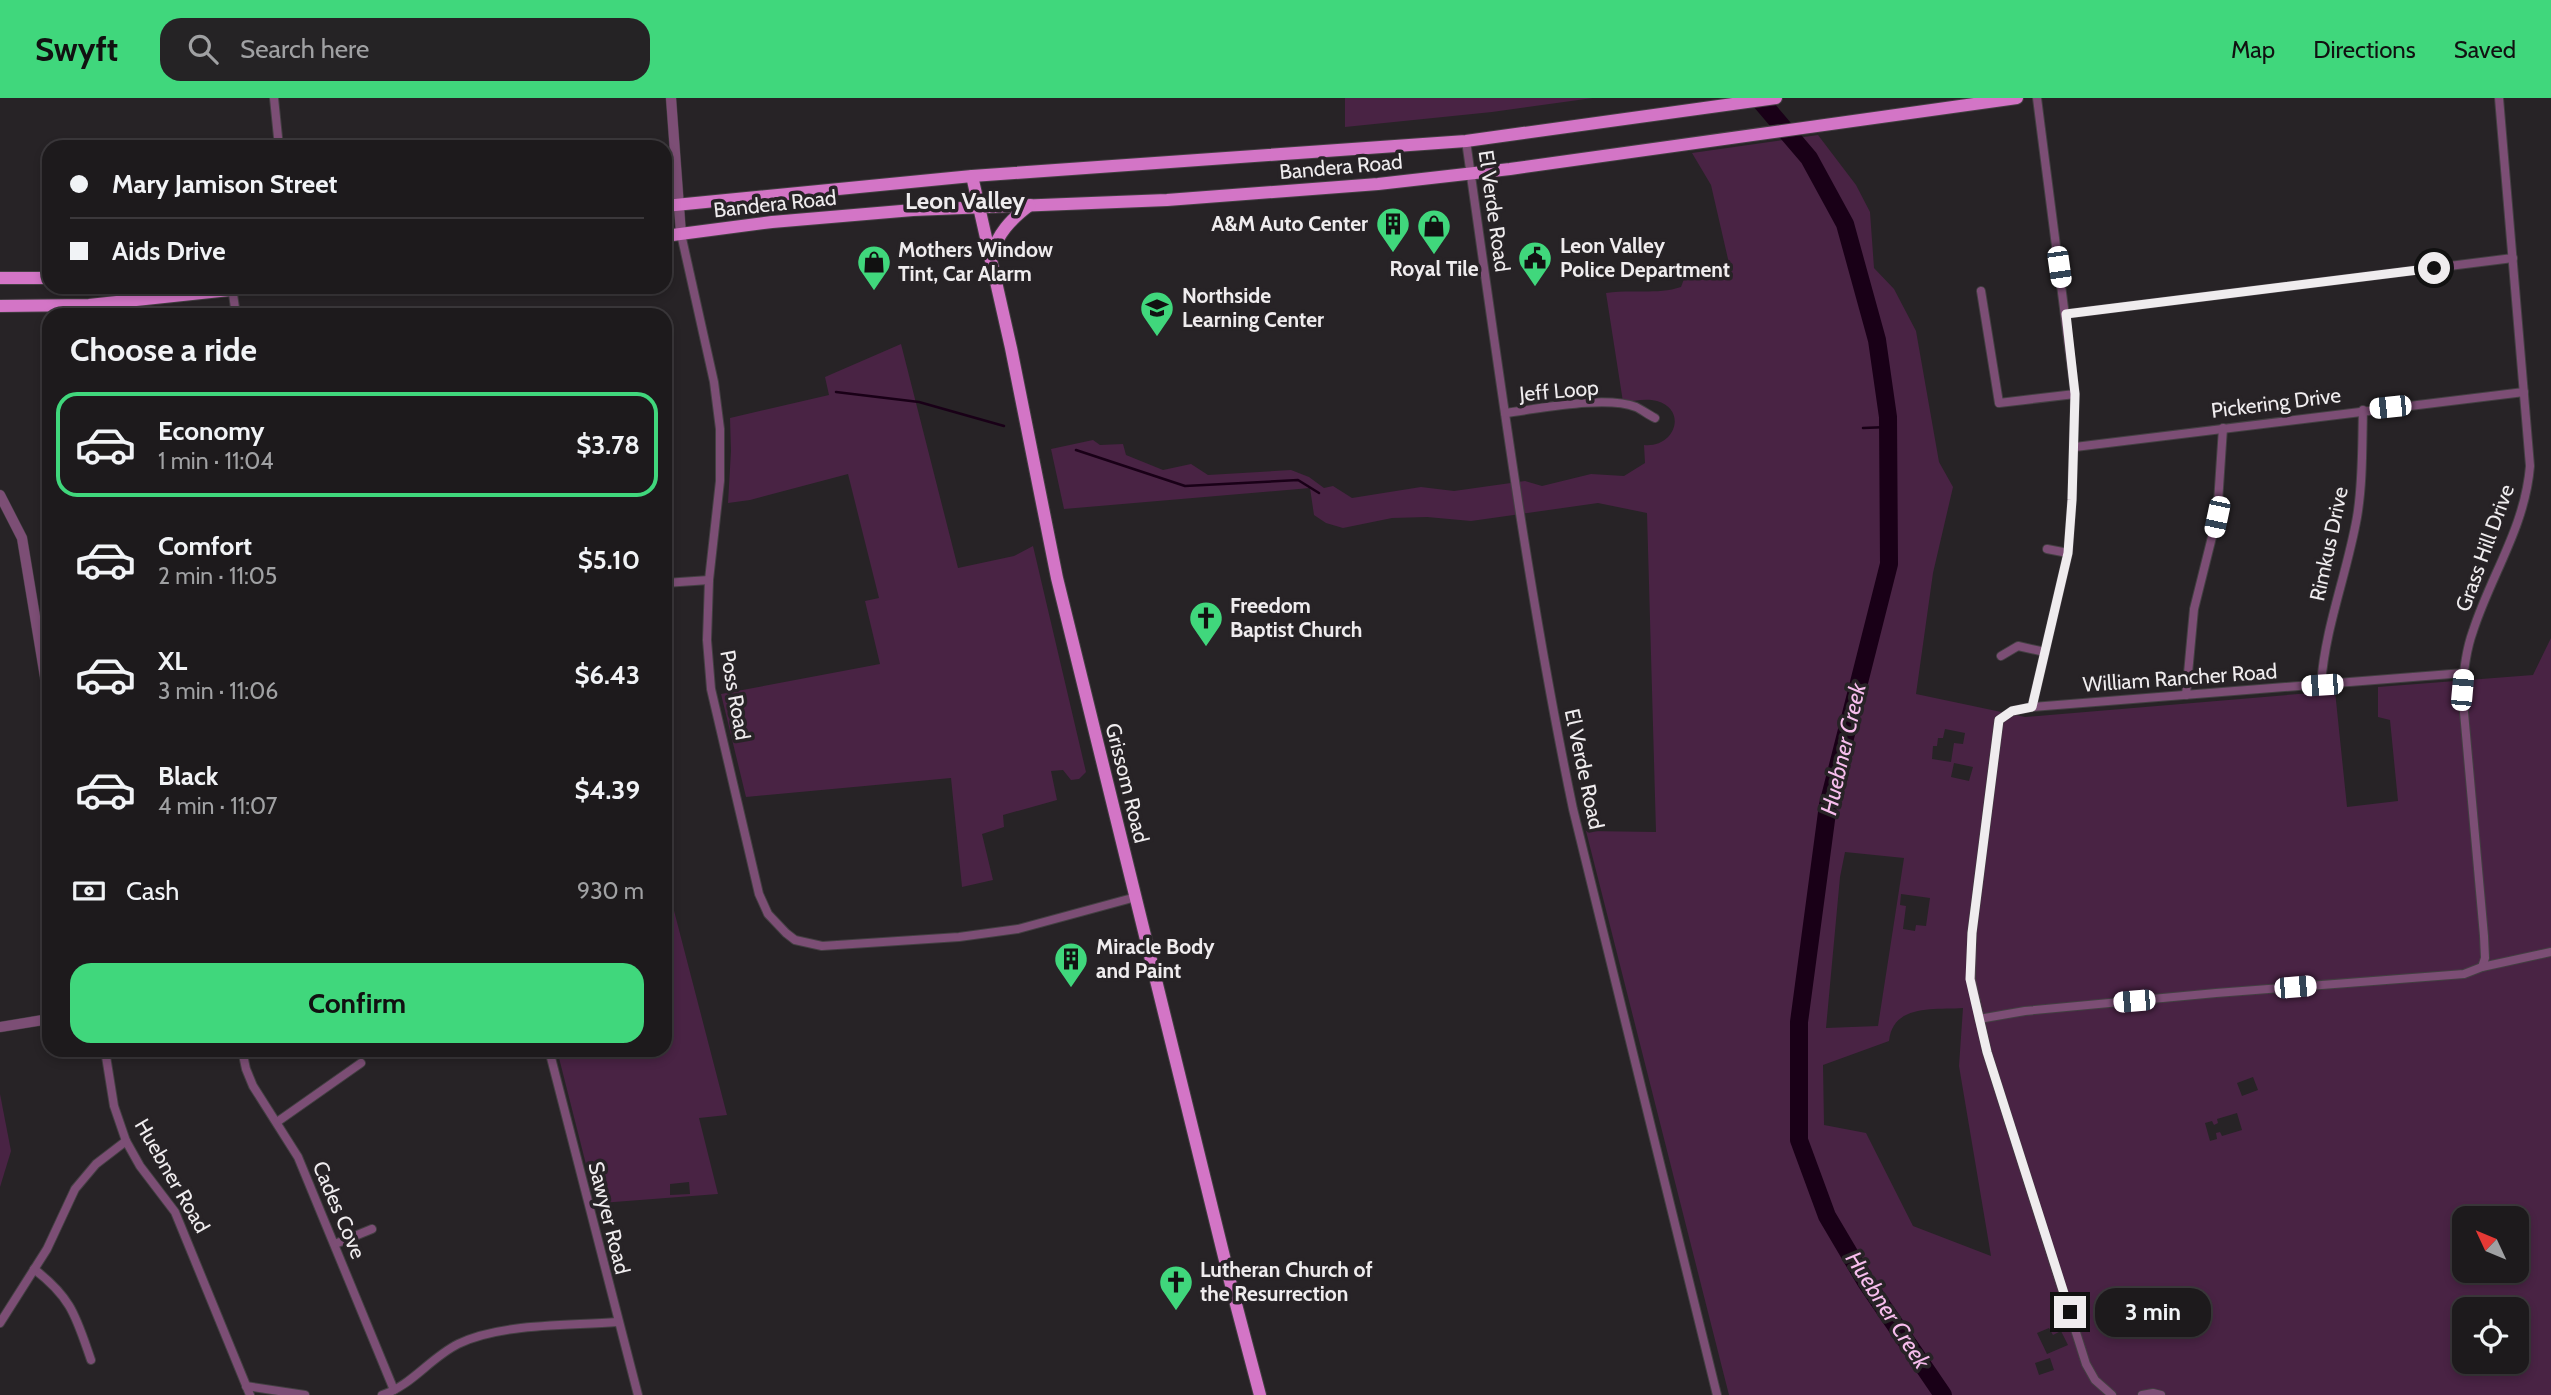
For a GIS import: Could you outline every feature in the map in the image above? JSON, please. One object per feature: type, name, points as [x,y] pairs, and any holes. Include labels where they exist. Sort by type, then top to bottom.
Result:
[{"type":"main road","name":"Bandera Road","points":[[672,206],[972,176],[1466,141],[1776,98]]},
{"type":"main road","name":"Bandera Road","points":[[672,235],[913,210],[1167,201],[1471,174],[2017,98]]},
{"type":"main road","name":"Grissom Road","points":[[972,176],[1011,348],[1057,578],[1260,1395]]},
{"type":"main road","points":[[990,258],[1004,227],[1030,205]]},
{"type":"main road","points":[[0,278],[42,278]]},
{"type":"main road","points":[[0,306],[89,305],[187,294]]},
{"type":"street","points":[[274,98],[278,140]]},
{"type":"street","name":"Poss Road","points":[[671,98],[681,234],[714,382],[720,429],[720,481],[709,580],[707,640],[711,689],[760,894],[768,914],[796,940],[822,946],[959,937],[1018,929],[1136,897]]},
{"type":"street","points":[[2032,707],[2068,553],[2075,394],[2037,98]]},
{"type":"street","name":"Grass Hill Drive","points":[[2482,967],[2485,958],[2484,936],[2462,690],[2472,632],[2525,504],[2530,466],[2499,98]]},
{"type":"street","name":"El Verde Road","points":[[1466,141],[1505,413],[1555,720],[1573,809],[1717,1395]]},
{"type":"street","points":[[2066,314],[2513,258]]},
{"type":"street","points":[[1981,291],[1999,403],[2075,394]]},
{"type":"street","name":"Pickering Drive","points":[[2074,447],[2524,391]]},
{"type":"street","name":"Jeff Loop","points":[[1505,413],[1580,403],[1622,404],[1636,407],[1655,418]]},
{"type":"street","name":"Rimkus Drive","points":[[2322,685],[2329,627],[2345,574],[2357,515],[2363,410]]},
{"type":"street","points":[[2186,695],[2194,610],[2217,517],[2223,428]]},
{"type":"street","points":[[0,495],[22,538],[42,659]]},
{"type":"street","points":[[2047,549],[2068,553]]},
{"type":"street","points":[[672,583],[709,580]]},
{"type":"street","points":[[2001,656],[2018,646],[2045,652]]},
{"type":"street","name":"William Rancher Road","points":[[1979,1019],[1970,979],[1972,933],[1997,733],[1999,720],[2004,715],[2032,707],[2464,673]]},
{"type":"street","points":[[2112,1395],[2095,1380],[2086,1364],[1979,1019],[2025,1011],[2464,974],[2482,967],[2551,951]]},
{"type":"street","points":[[0,1027],[42,1020]]},
{"type":"street","name":"Huebner Road","points":[[106,1057],[114,1106],[126,1141],[140,1166],[175,1212],[248,1391]]},
{"type":"street","name":"Cades Cove","points":[[243,1057],[253,1086],[298,1157],[394,1390]]},
{"type":"street","name":"Sawyer Road","points":[[551,1057],[638,1395]]},
{"type":"street","points":[[277,1122],[361,1063]]},
{"type":"street","points":[[0,1323],[54,1236],[80,1182],[96,1164],[126,1141]]},
{"type":"street","points":[[335,1244],[372,1229]]},
{"type":"street","points":[[34,1269],[54,1285],[73,1310],[91,1360]]},
{"type":"street","points":[[382,1395],[394,1390],[444,1352],[486,1334],[617,1322]]},
{"type":"street","points":[[248,1391],[305,1395]]},
{"type":"street","points":[[2142,1395],[2161,1395]]},
{"type":"shaded area","points":[[1345,98],[1593,98],[1492,112],[1345,127]]},
{"type":"shaded area","points":[[1818,135],[1856,185],[1870,212],[1874,268],[1894,289],[1916,331],[1939,462],[1953,487],[1933,573],[1916,694],[2025,717],[2335,691],[2347,807],[2398,801],[2390,720],[2378,717],[2378,687],[2533,675],[2551,638],[2551,1395],[1729,1395],[1586,831],[1656,832],[1647,513],[1598,503],[1471,521],[1427,517],[1392,518],[1343,528],[1326,523],[1314,515],[1310,488],[1064,509],[1051,449],[1093,440],[1100,445],[1123,444],[1126,455],[1163,470],[1191,464],[1208,475],[1291,470],[1309,477],[1324,488],[1333,486],[1352,498],[1421,487],[1454,491],[1525,481],[1542,486],[1591,474],[1624,476],[1645,463],[1644,445],[1663,441],[1674,428],[1675,420],[1667,406],[1657,401],[1623,402],[1606,293],[1672,289],[1681,287],[1684,279],[1731,272],[1711,185],[1692,153]],"holes":[[[1945,729],[1965,733],[1963,744],[1954,743],[1951,762],[1932,759],[1933,746],[1937,746],[1938,738],[1943,738]],[[1954,763],[1973,767],[1969,781],[1951,777]],[[1845,852],[1904,858],[1878,1026],[1826,1028],[1840,877]],[[1901,894],[1930,898],[1926,926],[1916,925],[1915,931],[1903,929],[1906,906],[1900,905]],[[1963,1008],[1959,1066],[1991,1256],[1913,1226],[1866,1133],[1824,1125],[1823,1065],[1889,1041],[1892,1029],[1906,1015],[1916,1011]],[[2253,1077],[2258,1090],[2242,1096],[2237,1083]],[[2237,1113],[2242,1130],[2222,1136],[2220,1132],[2216,1133],[2217,1139],[2210,1141],[2205,1123],[2218,1123],[2217,1119]],[[2049,1328],[2053,1335],[2061,1331],[2068,1345],[2047,1354],[2037,1333]],[[2050,1358],[2054,1370],[2039,1375],[2035,1363]]]},
{"type":"shaded area","points":[[901,344],[958,568],[1014,556],[1033,546],[1086,772],[1079,779],[1071,780],[1063,770],[1051,771],[1057,800],[1003,815],[1004,827],[982,834],[993,880],[962,887],[951,778],[746,797],[721,694],[880,664],[865,601],[879,598],[848,474],[750,500],[728,503],[730,418],[829,395],[825,377]]},
{"type":"shaded area","points":[[672,903],[727,1115],[699,1118],[718,1194],[601,1203],[593,1192],[559,1057],[672,1057]],"holes":[[[689,1182],[690,1194],[670,1195],[670,1184]]]},
{"type":"shaded area","points":[[0,1094],[11,1151],[0,1187]]},
{"type":"waterway","name":"Huebner Creek","points":[[1758,98],[1809,158],[1845,224],[1877,340],[1888,417],[1889,564],[1828,805],[1799,1022],[1799,1140],[1827,1216],[1866,1282],[1943,1395]]},
{"type":"waterway","points":[[836,392],[919,402],[1004,426]]},
{"type":"waterway","points":[[1863,428],[1888,427]]},
{"type":"waterway","points":[[1076,450],[1185,486],[1298,480],[1319,493]]},
{"type":"place","name":"A&M Auto Center","points":[[1393,254]]},
{"type":"place","name":"Royal Tile","points":[[1434,256]]},
{"type":"place","name":"Leon Valley Police Department","points":[[1535,288]]},
{"type":"place","name":"Mothers Window Tint, Car Alarm","points":[[874,292]]},
{"type":"place","name":"Northside Learning Center","points":[[1157,338]]},
{"type":"place","name":"Freedom Baptist Church","points":[[1206,648]]},
{"type":"place","name":"Miracle Body and Paint","points":[[1071,989]]},
{"type":"place","name":"Lutheran Church of the Resurrection","points":[[1176,1312]]},
{"type":"district","name":"Leon Valley","points":[[965,201]]},
{"type":"route","points":[[2070,1312],[1987,1052],[1970,979],[1972,933],[1999,720],[2012,711],[2032,707],[2068,553],[2075,394],[2066,314],[2434,268]]}]
